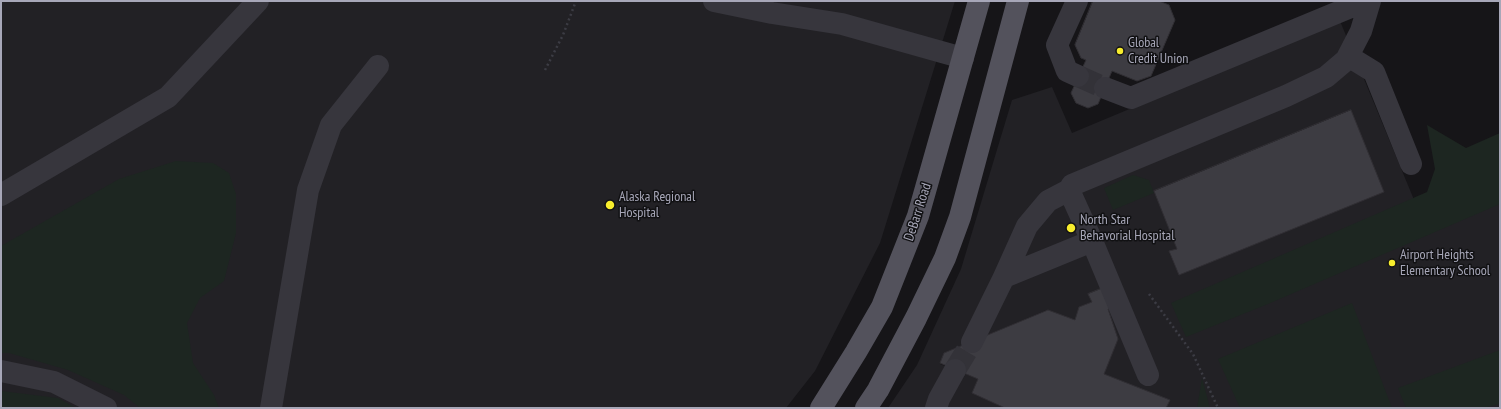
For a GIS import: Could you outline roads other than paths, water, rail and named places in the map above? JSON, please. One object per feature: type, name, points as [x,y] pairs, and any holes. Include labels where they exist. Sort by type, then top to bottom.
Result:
[{"type":"main road","name":"DeBarr Road","points":[[821,408],[882,307],[905,250],[918,216],[978,1]]},
{"type":"main road","points":[[866,408],[878,390],[916,318],[945,258],[962,210],[1018,1]]},
{"type":"street","points":[[1,195],[168,97],[258,1]]},
{"type":"street","points":[[714,1],[772,13],[842,24],[962,58]]},
{"type":"street","points":[[1077,1],[1058,45],[1068,71],[1078,76]]},
{"type":"street","points":[[1105,88],[1131,98],[1365,1]]},
{"type":"street","points":[[972,342],[1027,226],[1048,201],[1069,190],[1072,185],[1293,93],[1326,76],[1346,60],[1361,31],[1370,1]]},
{"type":"street","points":[[1348,56],[1374,72],[1411,164]]},
{"type":"street","points":[[271,408],[308,190],[331,126],[378,66]]},
{"type":"street","points":[[1069,190],[1148,375]]},
{"type":"street","points":[[1004,277],[1092,241]]},
{"type":"street","points":[[1,370],[54,382],[106,408]]},
{"type":"street","points":[[936,408],[939,399],[955,370]]},
{"type":"tunnel","points":[[1078,76],[1105,88]]},
{"type":"tunnel","points":[[955,370],[972,342]]},
{"type":"place","name":"Global Credit Union","points":[[1120,51]]},
{"type":"place","name":"Alaska Regional Hospital","points":[[610,205]]},
{"type":"place","name":"North Star Behavorial Hospital","points":[[1071,228]]},
{"type":"place","name":"Airport Heights Elementary School","points":[[1392,263]]}]
